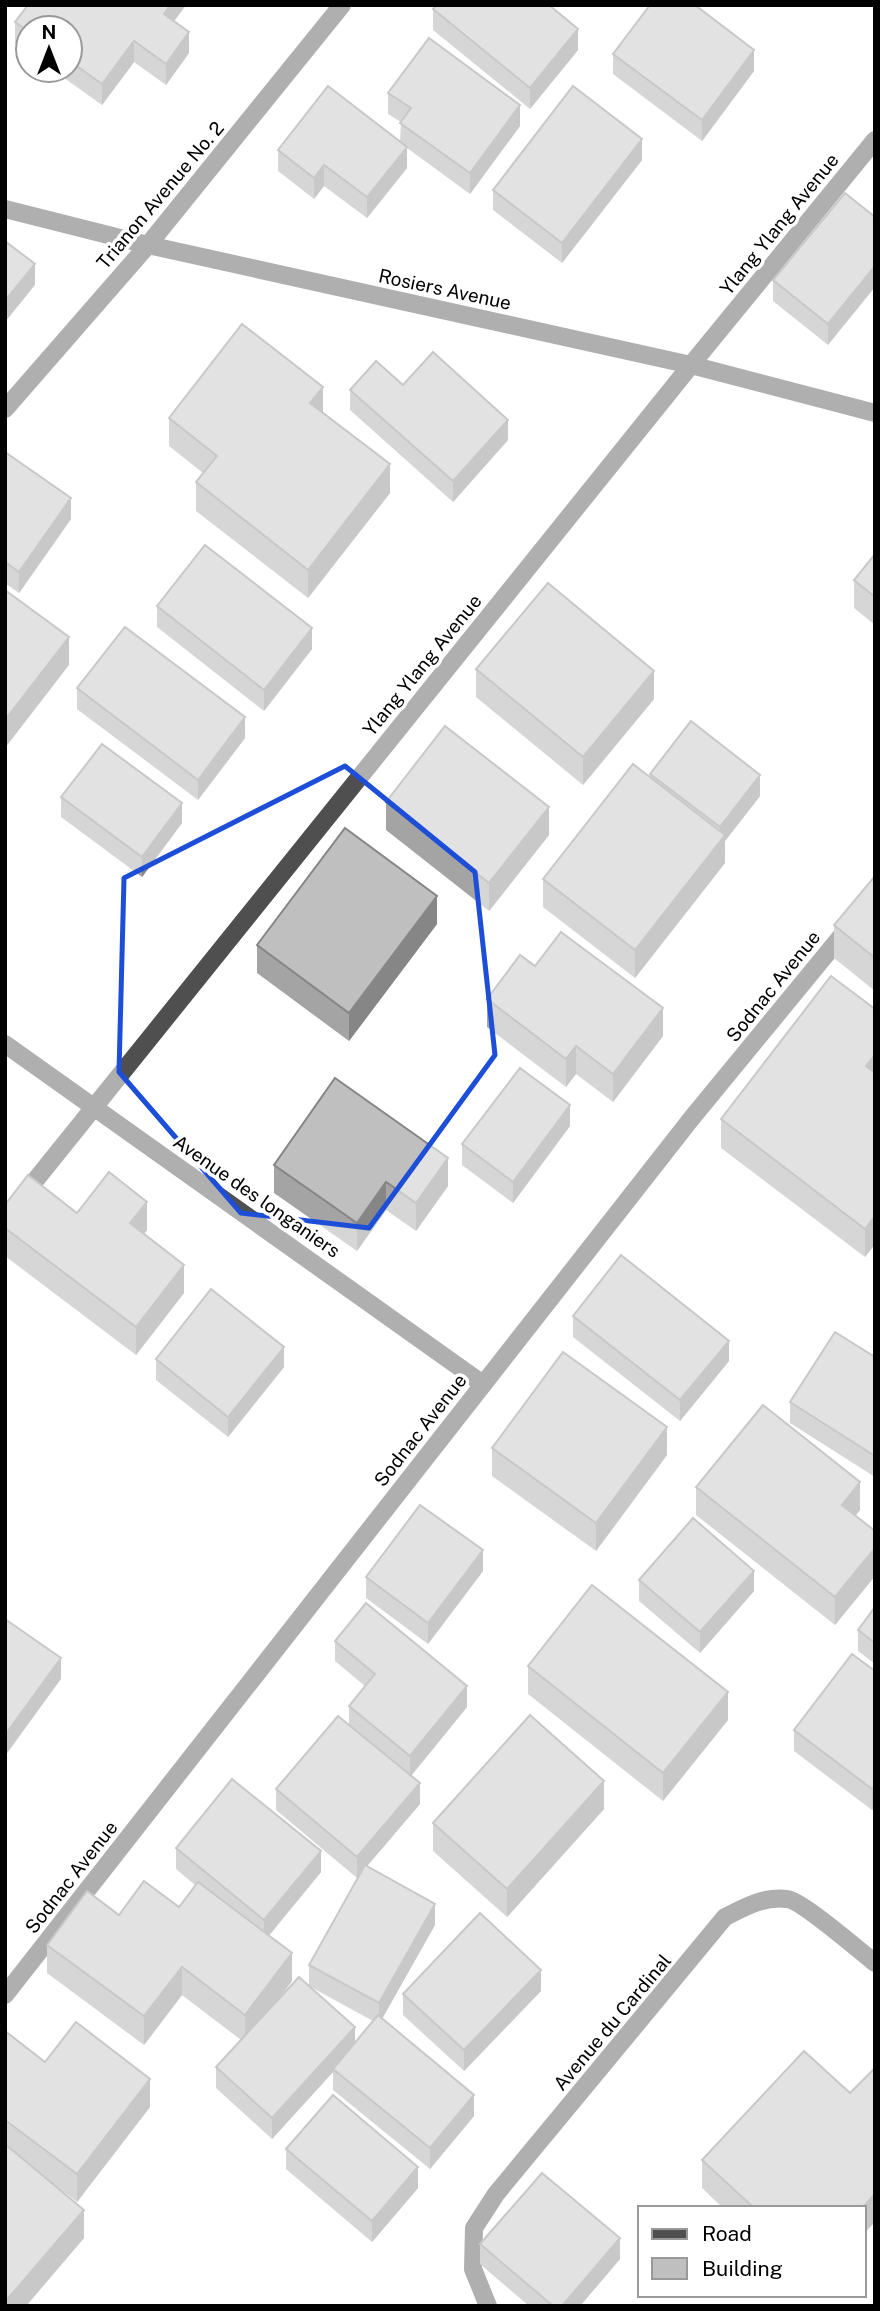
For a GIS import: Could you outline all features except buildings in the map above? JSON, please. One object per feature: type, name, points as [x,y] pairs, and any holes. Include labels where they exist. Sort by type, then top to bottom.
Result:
[{"type":"street","name":"Trianon Avenue No. 2","points":[[5,409],[148,245],[342,5]]},
{"type":"street","name":"Ylang Ylang Avenue","points":[[5,1218],[875,140]]},
{"type":"street","name":"Rosiers Avenue","points":[[5,209],[148,245],[691,365],[875,413]]},
{"type":"street","name":"Sodnac Avenue","points":[[5,1995],[691,1119],[875,895]]},
{"type":"street","name":"Avenue des longaniers","points":[[5,1044],[483,1384]]},
{"type":"street","name":"Avenue du Cardinal","points":[[488,2306],[473,2269],[474,2228],[496,2194],[725,1917],[756,1901],[789,1898],[875,1963]]},
{"type":"highlighted area","points":[[345,766],[475,872],[495,1055],[369,1228],[241,1213],[119,1072],[124,878]]}]
